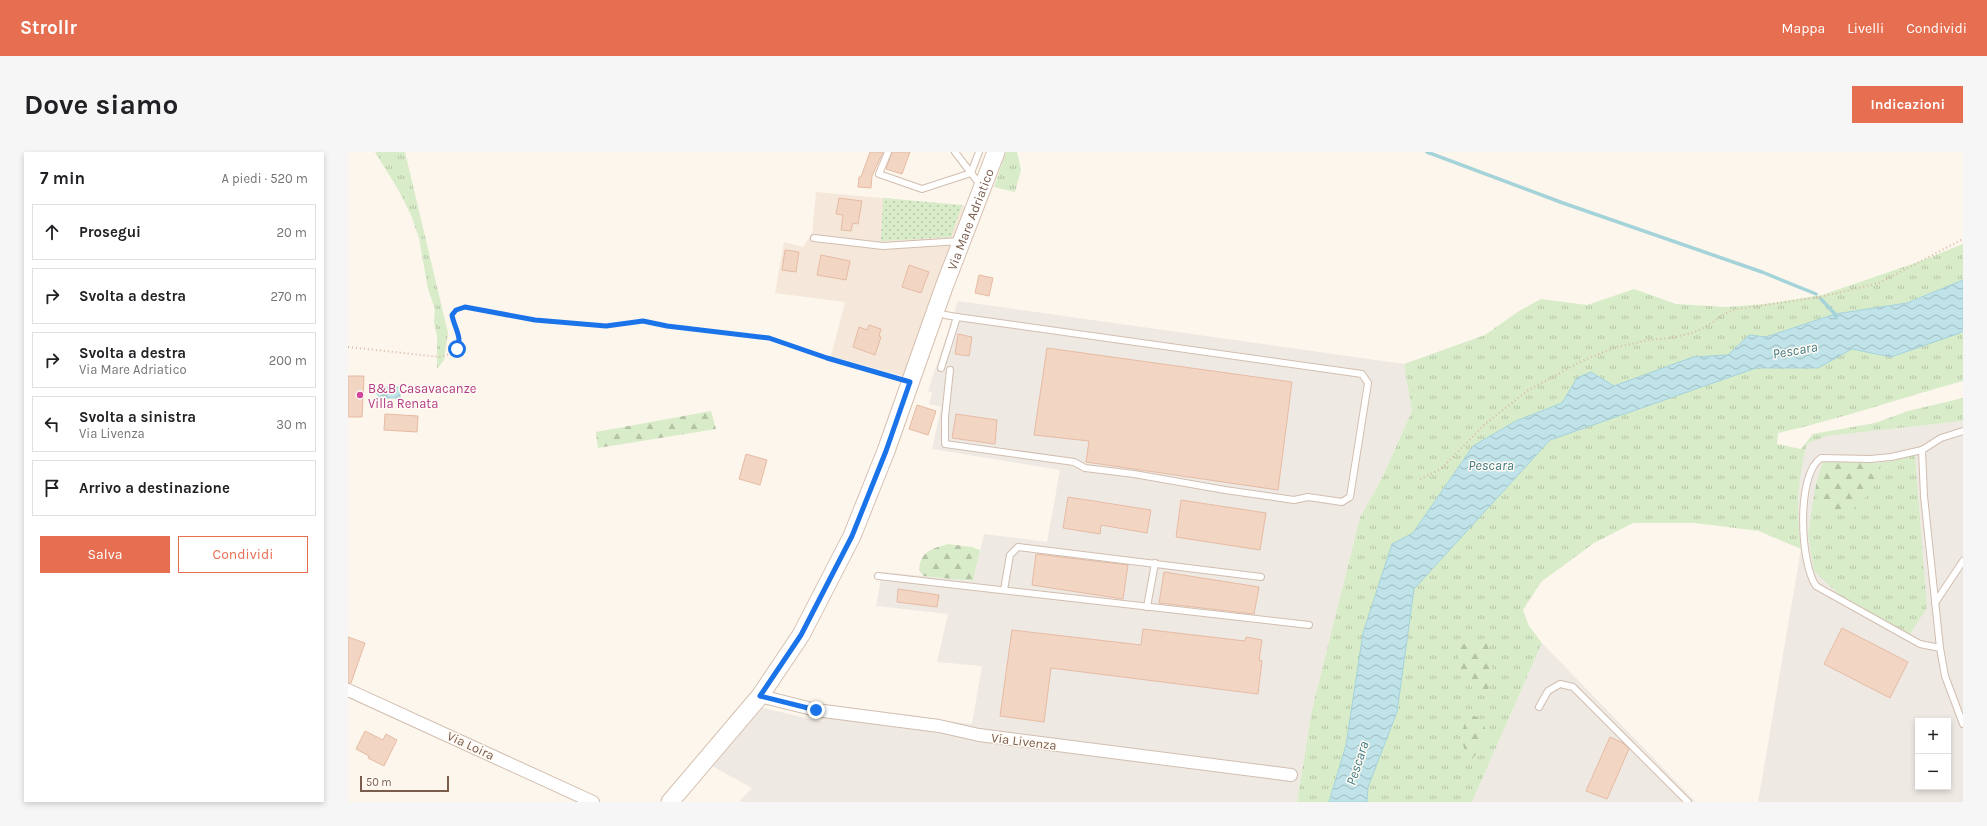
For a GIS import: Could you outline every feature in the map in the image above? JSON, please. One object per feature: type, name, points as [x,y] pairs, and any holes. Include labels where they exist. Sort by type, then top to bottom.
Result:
[{"type":"main road","name":"Via Mare Adriatico","points":[[904,398],[919,387],[928,364],[944,319],[944,287],[996,152]]},
{"type":"main road","name":"Via Mare Adriatico","points":[[670,802],[760,696],[801,635],[852,536],[886,451],[910,382],[928,364]]},
{"type":"street","name":"Via Loira","points":[[348,690],[592,802]]},
{"type":"street","name":"Via Livenza","points":[[760,696],[816,710],[939,726],[979,735],[1291,775]]},
{"type":"lane","points":[[888,152],[879,174],[922,189],[971,173]]},
{"type":"lane","points":[[956,152],[961,155],[982,189]]},
{"type":"lane","points":[[971,173],[979,152]]},
{"type":"lane","points":[[814,238],[883,246],[962,241]]},
{"type":"lane","points":[[944,319],[1362,374],[1368,383],[1350,497],[1342,502],[1308,497],[1294,500],[1286,499],[1134,474],[1085,468],[1074,462],[945,444],[945,416],[950,370]]},
{"type":"lane","points":[[1940,648],[1920,644],[1816,586],[1811,578],[1805,557],[1804,510],[1809,476],[1816,462],[1822,458],[1870,459],[1891,457],[1922,450],[1941,438],[1963,431]]},
{"type":"lane","points":[[1922,450],[1924,496],[1940,648],[1945,676],[1963,724]]},
{"type":"lane","points":[[1004,590],[1010,556],[1018,547],[1261,577]]},
{"type":"lane","points":[[1935,603],[1963,561]]},
{"type":"lane","points":[[1147,607],[1155,563]]},
{"type":"lane","points":[[878,576],[1309,625]]},
{"type":"lane","points":[[1539,707],[1548,691],[1560,684],[1573,687],[1688,802]]},
{"type":"path","points":[[1420,479],[1441,469],[1484,425],[1527,391],[1582,361],[1614,348],[1648,340],[1671,338],[1692,333],[1707,326],[1726,313],[1737,309],[1815,298],[1879,283],[1963,239]]},
{"type":"path","points":[[348,347],[401,352],[429,357],[440,357],[450,354],[460,344],[460,337],[456,330],[452,315],[456,310],[465,307],[535,320],[606,326],[643,321],[667,326],[769,338],[827,358],[910,382]]},
{"type":"shaded area","points":[[816,192],[968,206],[906,377],[831,356],[845,302],[775,293],[784,242],[803,247],[812,234]]},
{"type":"shaded area","points":[[958,301],[1404,364],[1412,411],[1381,480],[1360,517],[1312,710],[1297,802],[739,802],[752,788],[712,766],[760,707],[822,722],[837,707],[972,724],[982,666],[937,662],[948,614],[876,606],[882,572],[973,581],[984,534],[1047,542],[1060,470],[932,449],[941,407],[929,404],[932,393],[928,391]]},
{"type":"shaded area","points":[[1963,421],[1963,802],[1758,802],[1801,549],[1797,516],[1800,473],[1807,444],[1825,436]]},
{"type":"shaded area","points":[[1542,643],[1696,802],[1472,802]]},
{"type":"green space","points":[[375,152],[405,152],[448,333],[444,360],[437,369],[437,336],[434,322],[435,309],[428,289],[419,238],[411,215],[399,191]]},
{"type":"green space","points":[[1006,152],[1017,152],[1021,170],[1015,192],[994,187]]},
{"type":"green space","points":[[883,198],[962,205],[951,237],[881,241]]},
{"type":"green space","points":[[1963,244],[1963,280],[1907,303],[1835,314],[1766,337],[1749,335],[1728,355],[1693,357],[1614,386],[1577,378],[1562,403],[1516,421],[1473,446],[1413,533],[1392,544],[1346,745],[1329,802],[1297,802],[1312,710],[1360,517],[1381,480],[1412,411],[1404,364],[1485,335],[1519,311],[1541,299],[1587,305],[1634,289],[1676,304],[1727,307],[1765,304],[1822,295],[1921,261]]},
{"type":"green space","points":[[1963,331],[1963,381],[1847,415],[1778,433],[1777,444],[1801,449],[1813,434],[1875,423],[1908,411],[1963,398],[1963,421],[1826,436],[1807,444],[1801,471],[1798,496],[1798,522],[1801,549],[1759,531],[1695,523],[1633,523],[1594,543],[1541,582],[1523,610],[1529,626],[1542,643],[1472,802],[1367,802],[1368,787],[1397,712],[1414,589],[1550,440],[1756,368],[1818,368],[1852,349],[1891,357]]},
{"type":"green space","points":[[711,411],[716,429],[598,448],[596,432]]},
{"type":"green space","points":[[1915,455],[1927,608],[1910,634],[1845,600],[1814,571],[1808,535],[1815,488],[1823,462],[1880,463]]},
{"type":"green space","points":[[1823,462],[1880,463],[1880,470],[1870,492],[1858,505],[1845,512],[1825,513],[1817,500],[1816,494],[1817,483]]},
{"type":"green space","points":[[948,544],[972,547],[980,550],[973,581],[923,576],[919,570],[922,559],[925,555],[932,549]]},
{"type":"green space","points":[[1474,639],[1486,642],[1492,661],[1491,681],[1486,693],[1472,688],[1467,683],[1459,662],[1458,647]]},
{"type":"green space","points":[[1468,716],[1476,716],[1479,718],[1486,730],[1484,743],[1472,759],[1467,758],[1462,737],[1463,728]]},
{"type":"water","name":"Pescara","points":[[1963,280],[1963,331],[1960,333],[1891,357],[1852,349],[1818,368],[1756,368],[1550,440],[1414,589],[1397,712],[1368,787],[1367,802],[1329,802],[1346,745],[1363,633],[1392,544],[1413,533],[1473,446],[1516,421],[1562,403],[1577,378],[1591,372],[1614,386],[1693,357],[1728,355],[1749,335],[1766,337],[1835,314],[1907,303]]},
{"type":"water","points":[[380,387],[400,387],[400,398],[380,398],[376,393],[380,390]]},
{"type":"building","points":[[870,152],[883,152],[872,176],[871,188],[858,187],[859,177],[861,177]]},
{"type":"building","points":[[892,152],[910,152],[902,174],[886,169]]},
{"type":"building","points":[[839,198],[862,201],[858,224],[853,223],[851,231],[841,230],[843,215],[836,214]]},
{"type":"building","points":[[785,250],[799,252],[796,272],[782,270]]},
{"type":"building","points":[[821,255],[850,261],[846,280],[817,275]]},
{"type":"building","points":[[909,265],[929,272],[921,293],[902,287]]},
{"type":"building","points":[[979,275],[993,278],[989,296],[975,293]]},
{"type":"building","points":[[869,325],[881,329],[879,336],[881,337],[875,355],[853,347],[859,327],[867,330]]},
{"type":"building","points":[[958,334],[972,337],[969,356],[955,354]]},
{"type":"building","points":[[1047,348],[1292,382],[1278,490],[1086,462],[1089,441],[1034,435]]},
{"type":"building","points":[[348,376],[364,376],[362,417],[348,417]]},
{"type":"building","points":[[917,405],[936,411],[928,435],[909,429]]},
{"type":"building","points":[[385,414],[418,416],[417,432],[384,430]]},
{"type":"building","points":[[956,414],[997,420],[995,444],[952,438]]},
{"type":"building","points":[[746,454],[767,460],[760,485],[739,479]]},
{"type":"building","points":[[1068,497],[1151,510],[1147,533],[1101,525],[1100,534],[1063,528]]},
{"type":"building","points":[[1181,500],[1266,513],[1260,550],[1176,537]]},
{"type":"building","points":[[1036,554],[1128,565],[1123,599],[1032,585]]},
{"type":"building","points":[[1164,572],[1259,587],[1254,614],[1159,603]]},
{"type":"building","points":[[898,589],[939,595],[937,607],[897,602]]},
{"type":"building","points":[[1842,628],[1908,662],[1890,698],[1824,664]]},
{"type":"building","points":[[1143,629],[1245,641],[1246,637],[1262,640],[1259,660],[1262,661],[1258,694],[1051,668],[1044,722],[1000,716],[1012,630],[1141,645]]},
{"type":"building","points":[[348,637],[365,643],[351,683],[348,683]]},
{"type":"building","points":[[365,731],[383,740],[386,734],[397,740],[384,766],[368,758],[369,756],[356,749]]},
{"type":"building","points":[[1610,737],[1623,743],[1629,749],[1607,799],[1586,791]]},
{"type":"waterway","points":[[1427,152],[1563,203],[1762,272],[1816,294]]},
{"type":"waterway","points":[[1821,299],[1835,314],[1836,318]]},
{"type":"place","name":"B&B Casavacanze Villa Renata","points":[[360,395]]},
{"type":"route","points":[[457,349],[460,344],[460,337],[453,323],[452,315],[456,310],[465,307],[535,320],[606,326],[631,321],[643,321],[667,326],[769,338],[827,358],[910,382],[886,451],[852,536],[801,635],[760,696],[816,710]]}]
